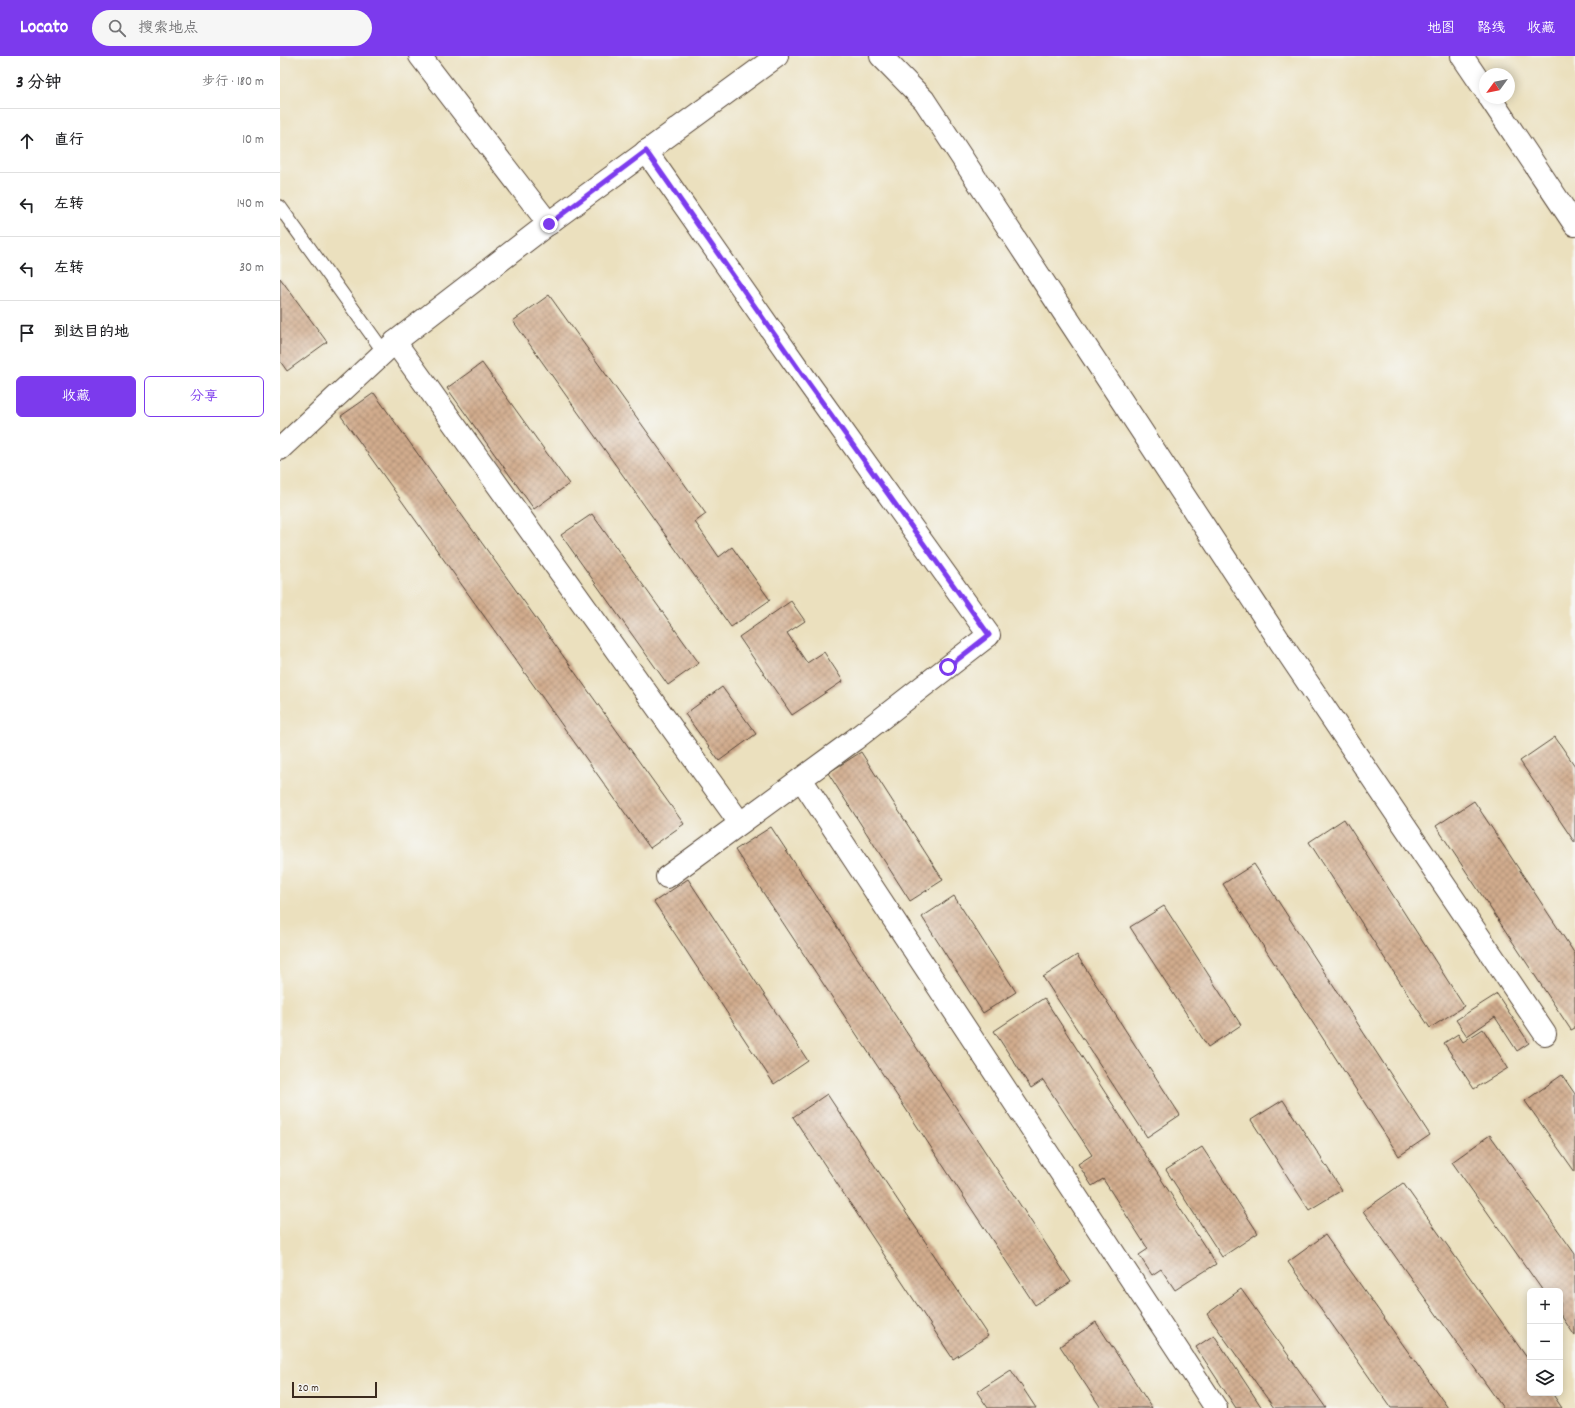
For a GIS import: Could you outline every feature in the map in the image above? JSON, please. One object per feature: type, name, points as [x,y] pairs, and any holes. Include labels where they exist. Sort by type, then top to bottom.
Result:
[{"type":"street","points":[[420,56],[549,224]]},
{"type":"street","points":[[280,449],[389,347],[646,151],[776,56]]},
{"type":"street","points":[[881,56],[924,100],[1281,643],[1545,1034]]},
{"type":"street","points":[[1462,56],[1479,81]]},
{"type":"street","points":[[1494,104],[1573,220]]},
{"type":"street","points":[[646,151],[807,381],[989,635],[801,779],[667,877]]},
{"type":"street","points":[[389,347],[740,823]]},
{"type":"street","points":[[801,779],[1216,1408]]},
{"type":"lane","points":[[280,207],[389,347]]},
{"type":"building","points":[[280,278],[327,342],[287,371],[280,361]]},
{"type":"building","points":[[549,295],[706,514],[695,522],[719,557],[732,547],[770,600],[731,627],[513,321]]},
{"type":"building","points":[[482,363],[569,484],[534,509],[447,388]]},
{"type":"building","points":[[374,393],[684,824],[650,848],[341,416]]},
{"type":"building","points":[[592,514],[699,663],[668,685],[561,535]]},
{"type":"building","points":[[791,601],[805,621],[787,633],[807,663],[824,652],[843,681],[792,715],[739,637]]},
{"type":"building","points":[[722,687],[756,734],[719,761],[685,714]]},
{"type":"building","points":[[1555,737],[1575,766],[1575,843],[1520,761]]},
{"type":"building","points":[[861,752],[943,880],[910,901],[828,773]]},
{"type":"building","points":[[1474,801],[1575,954],[1575,1028],[1571,1030],[1436,826]]},
{"type":"building","points":[[1344,819],[1464,1006],[1430,1028],[1309,842]]},
{"type":"building","points":[[771,827],[1071,1282],[1035,1305],[735,850]]},
{"type":"building","points":[[1254,864],[1430,1135],[1399,1156],[1223,884]]},
{"type":"building","points":[[688,879],[808,1061],[774,1084],[654,902]]},
{"type":"building","points":[[954,896],[1016,992],[983,1013],[922,917]]},
{"type":"building","points":[[1164,906],[1241,1025],[1208,1047],[1130,927]]},
{"type":"building","points":[[1077,955],[1180,1115],[1147,1137],[1043,977]]},
{"type":"building","points":[[1497,994],[1529,1043],[1517,1051],[1495,1017],[1467,1036],[1456,1020]]},
{"type":"building","points":[[1044,998],[1216,1264],[1175,1290],[1161,1269],[1152,1275],[1139,1255],[1148,1249],[1103,1179],[1092,1186],[1078,1164],[1092,1155],[1043,1080],[1031,1088],[994,1031]]},
{"type":"building","points":[[1483,1029],[1508,1068],[1474,1089],[1444,1043],[1458,1034],[1463,1042]]},
{"type":"building","points":[[1562,1075],[1575,1094],[1575,1172],[1525,1101]]},
{"type":"building","points":[[827,1094],[988,1336],[953,1359],[793,1117]]},
{"type":"building","points":[[1283,1100],[1342,1190],[1309,1210],[1251,1120]]},
{"type":"building","points":[[1490,1135],[1575,1254],[1575,1336],[1563,1318],[1563,1288],[1541,1288],[1452,1162]]},
{"type":"building","points":[[1202,1147],[1258,1233],[1222,1257],[1166,1170]]},
{"type":"building","points":[[1403,1183],[1527,1358],[1527,1396],[1554,1396],[1562,1408],[1503,1408],[1363,1211]]},
{"type":"building","points":[[1325,1235],[1448,1408],[1391,1408],[1288,1262]]},
{"type":"building","points":[[1241,1289],[1326,1408],[1274,1408],[1207,1314]]},
{"type":"building","points":[[1096,1322],[1152,1408],[1101,1408],[1060,1346]]},
{"type":"building","points":[[1214,1335],[1262,1408],[1236,1408],[1196,1347]]},
{"type":"building","points":[[1011,1370],[1036,1408],[988,1408],[977,1392]]},
{"type":"route","points":[[549,224],[646,151],[807,381],[989,635],[948,667]]}]
